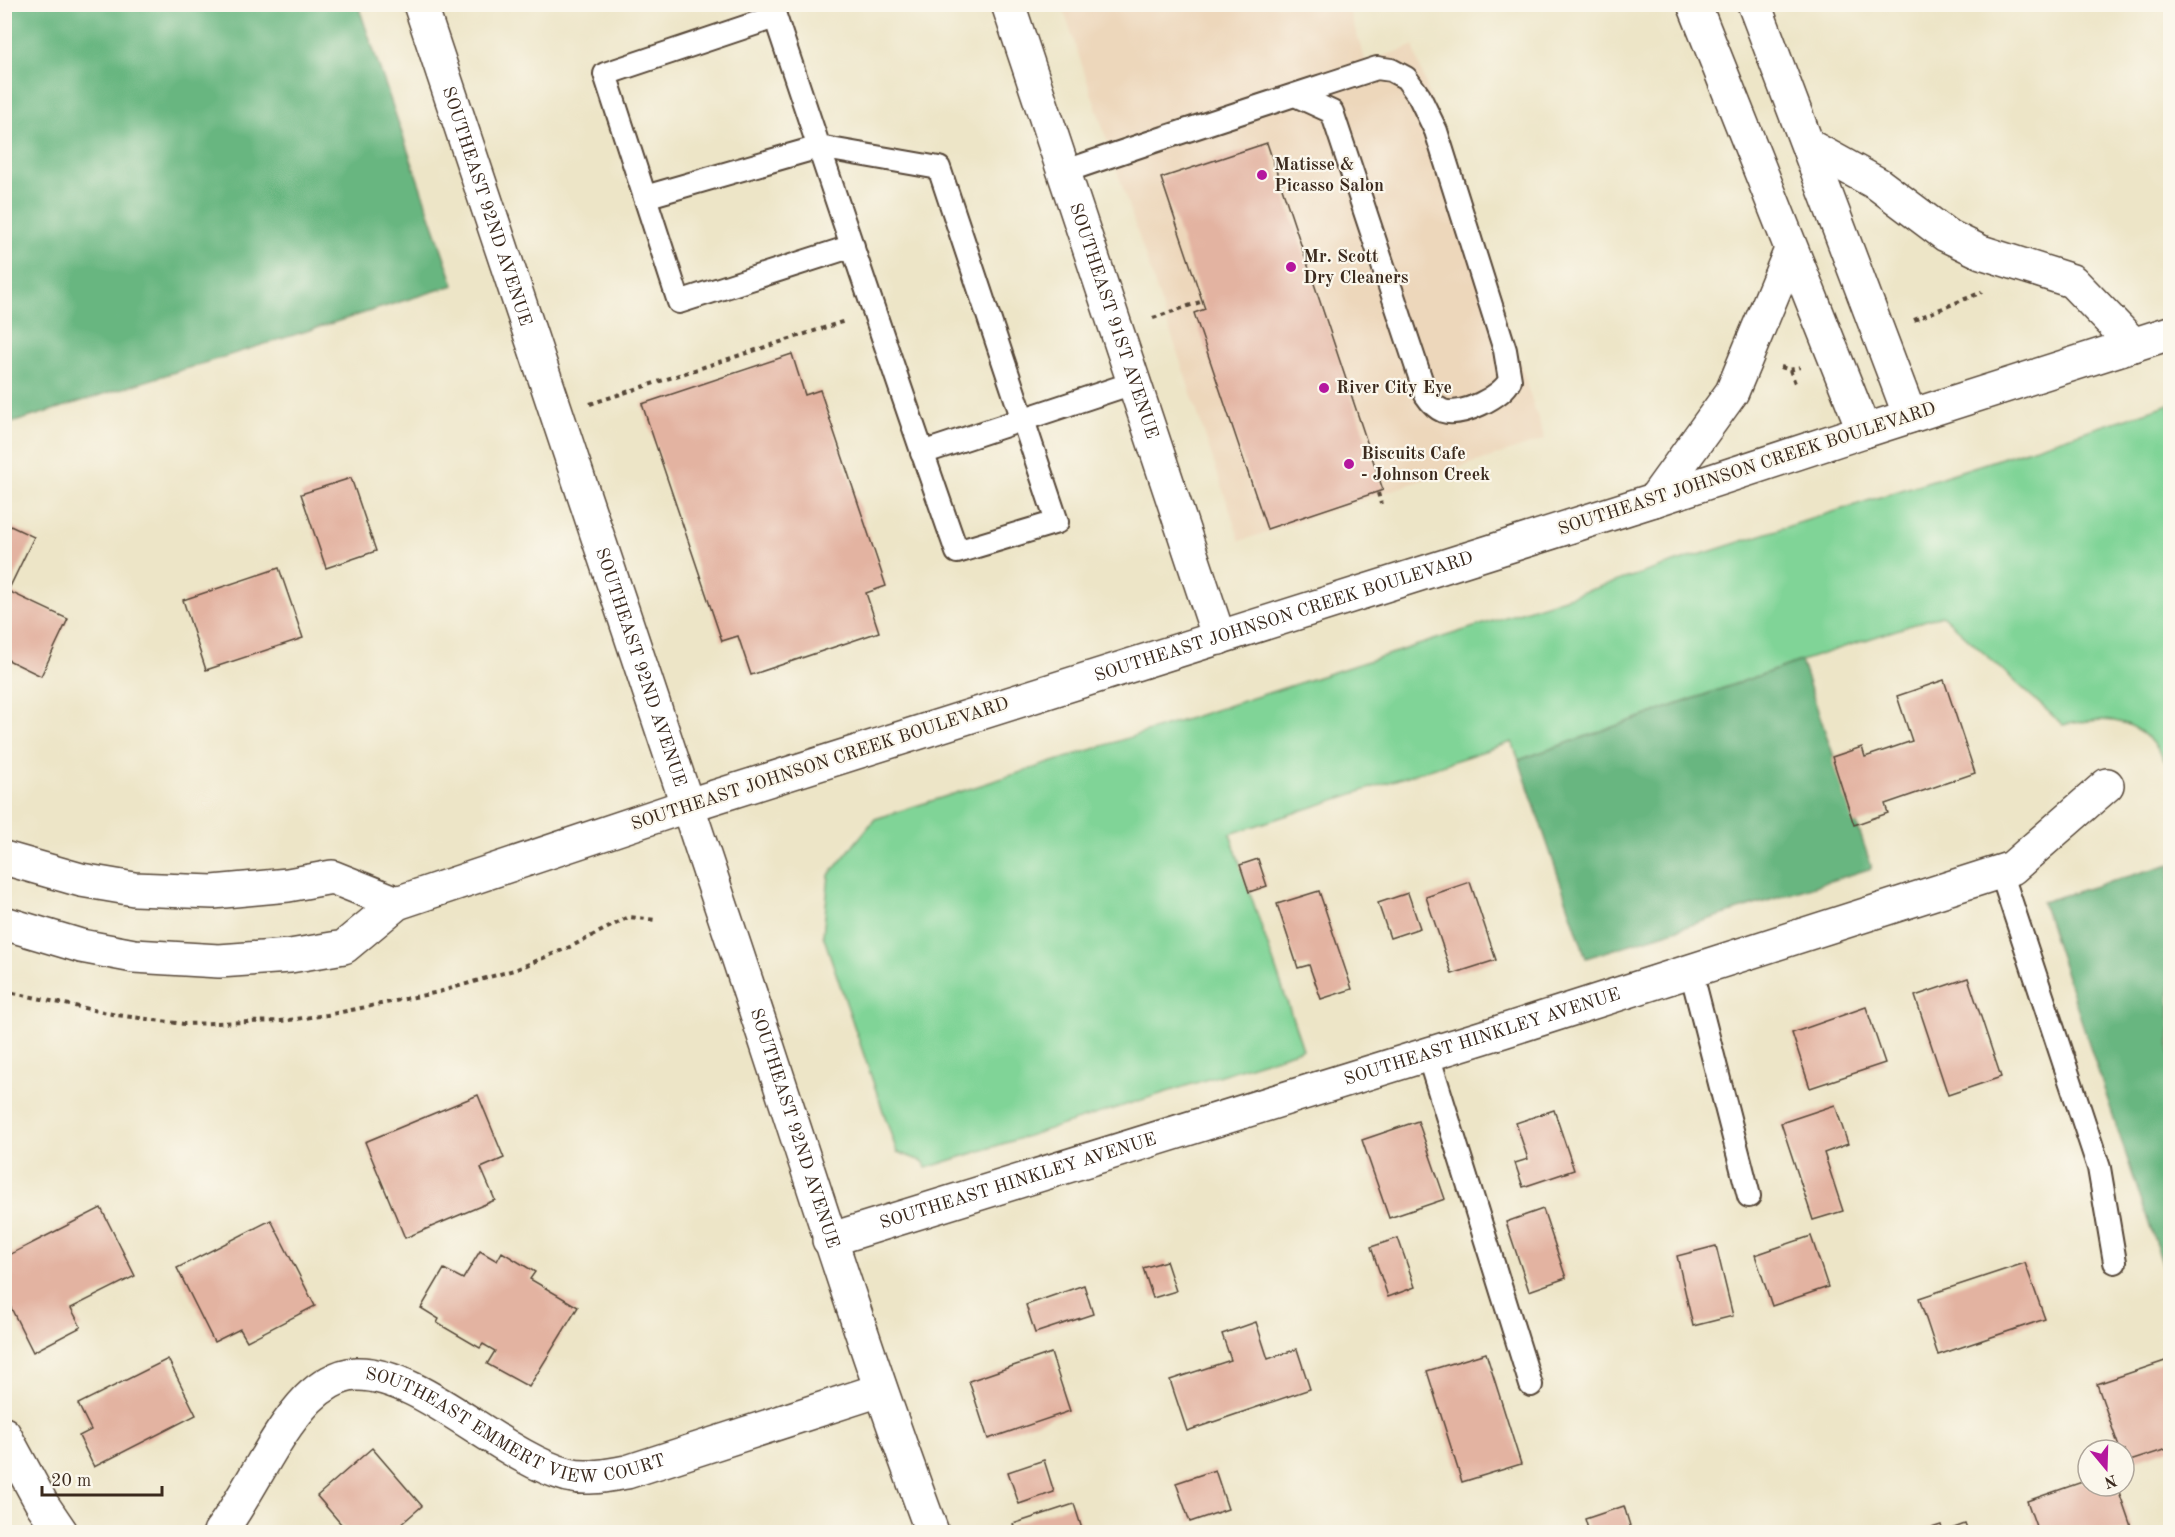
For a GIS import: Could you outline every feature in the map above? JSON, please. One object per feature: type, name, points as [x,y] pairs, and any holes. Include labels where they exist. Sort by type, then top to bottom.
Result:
[{"type":"main road","name":"SOUTHEAST 92ND AVENUE","points":[[420,4],[554,416],[880,1390],[932,1533]]},
{"type":"main road","name":"SOUTHEAST 91ST AVENUE","points":[[1008,4],[1219,638]]},
{"type":"main road","points":[[1694,4],[1863,431]]},
{"type":"main road","points":[[1754,4],[1910,416]]},
{"type":"main road","points":[[1809,146],[1878,184],[1946,236],[1981,252],[2072,281],[2134,345]]},
{"type":"main road","points":[[1654,500],[1732,393],[1791,250]]},
{"type":"main road","name":"SOUTHEAST JOHNSON CREEK BOULEVARD","points":[[4,923],[81,945],[134,956],[219,961],[290,956],[344,947],[397,903],[686,806],[1654,500],[2170,333]]},
{"type":"main road","name":"SOUTHEAST HINKLEY AVENUE","points":[[830,1240],[1428,1054],[2001,872],[2012,868],[2107,784]]},
{"type":"main road","points":[[4,858],[81,880],[134,889],[213,892],[288,885],[332,877],[397,903]]},
{"type":"main road","name":"SOUTHEAST EMMERT VIEW COURT","points":[[220,1533],[307,1400],[328,1382],[355,1374],[394,1381],[437,1403],[525,1458],[570,1475],[596,1477],[627,1472],[880,1390]]},
{"type":"main road","points":[[4,1434],[61,1533]]},
{"type":"lane","points":[[645,197],[819,147],[939,168],[1057,522],[957,552],[874,312],[853,246],[819,147],[773,11],[605,74],[679,302],[853,246]]},
{"type":"lane","points":[[1063,172],[1294,95],[1377,68],[1391,70],[1406,78],[1419,96],[1436,131],[1505,350],[1510,380],[1500,394],[1457,411],[1444,411],[1432,405],[1426,395],[1332,112],[1294,95]]},
{"type":"lane","points":[[922,453],[1134,383]]},
{"type":"lane","points":[[2001,872],[2099,1168],[2115,1262]]},
{"type":"lane","points":[[1691,971],[1749,1196]]},
{"type":"lane","points":[[1428,1054],[1531,1385]]},
{"type":"path","points":[[1905,323],[1989,288]]},
{"type":"path","points":[[1154,318],[1200,302]]},
{"type":"path","points":[[554,416],[874,312]]},
{"type":"path","points":[[1790,370],[1796,384]]},
{"type":"path","points":[[1377,494],[1381,504]]},
{"type":"path","points":[[4,991],[117,1015],[184,1024],[281,1021],[327,1015],[439,992],[518,969],[572,946],[629,916],[655,920]]},
{"type":"shaded area","points":[[1062,5],[1347,5],[1366,62],[1413,46],[1545,439],[1240,541]]},
{"type":"green space","points":[[5,4],[358,5],[454,285],[5,425]]},
{"type":"green space","points":[[2170,404],[2170,770],[2150,740],[2139,730],[2127,724],[2099,720],[2063,725],[1942,615],[1801,661],[1519,760],[1512,742],[1230,834],[1303,1049],[926,1168],[924,1162],[897,1152],[823,935],[829,875],[875,819]]},
{"type":"green space","points":[[1801,661],[1872,868],[1586,958],[1519,760]]},
{"type":"green space","points":[[2170,864],[2170,1287],[2042,902]]},
{"type":"building","points":[[1267,143],[1383,490],[1267,529],[1194,313],[1205,309],[1161,178]]},
{"type":"building","points":[[792,354],[805,395],[820,390],[886,586],[866,593],[879,632],[751,675],[738,636],[722,641],[642,404]]},
{"type":"building","points":[[351,478],[376,551],[326,568],[301,494]]},
{"type":"building","points":[[4,523],[34,537],[8,591],[68,619],[41,676],[4,658]]},
{"type":"building","points":[[279,568],[303,638],[206,670],[183,600]]},
{"type":"building","points":[[1944,680],[1975,773],[1885,804],[1888,813],[1854,825],[1832,757],[1862,747],[1865,757],[1912,741],[1897,696]]},
{"type":"building","points":[[1258,859],[1267,886],[1249,892],[1240,865]]},
{"type":"building","points":[[1470,882],[1496,960],[1452,974],[1426,897]]},
{"type":"building","points":[[1319,891],[1352,989],[1321,999],[1309,965],[1298,968],[1277,904]]},
{"type":"building","points":[[1408,893],[1420,928],[1390,938],[1378,903]]},
{"type":"building","points":[[1968,978],[2001,1077],[1948,1095],[1915,996]]},
{"type":"building","points":[[1866,1007],[1885,1063],[1810,1088],[1792,1033]]},
{"type":"building","points":[[478,1095],[504,1158],[481,1168],[495,1200],[405,1238],[365,1142]]},
{"type":"building","points":[[1835,1105],[1848,1144],[1824,1153],[1843,1211],[1813,1220],[1781,1123]]},
{"type":"building","points":[[1554,1110],[1574,1170],[1523,1187],[1515,1163],[1528,1159],[1516,1123]]},
{"type":"building","points":[[1418,1121],[1445,1199],[1389,1218],[1362,1140]]},
{"type":"building","points":[[101,1208],[135,1276],[71,1308],[81,1327],[33,1352],[5,1296],[5,1257]]},
{"type":"building","points":[[1543,1209],[1566,1278],[1529,1291],[1506,1222]]},
{"type":"building","points":[[271,1220],[315,1306],[247,1341],[240,1329],[214,1342],[177,1268]]},
{"type":"building","points":[[1811,1236],[1828,1287],[1772,1306],[1755,1255]]},
{"type":"building","points":[[1398,1238],[1415,1287],[1388,1297],[1371,1247]]},
{"type":"building","points":[[1716,1246],[1733,1316],[1693,1326],[1677,1256]]},
{"type":"building","points":[[480,1251],[497,1261],[502,1252],[535,1272],[530,1279],[578,1307],[529,1387],[487,1364],[495,1351],[483,1344],[480,1348],[437,1323],[439,1319],[421,1308],[444,1269],[463,1279]]},
{"type":"building","points":[[1166,1261],[1176,1291],[1153,1298],[1143,1268]]},
{"type":"building","points":[[2025,1263],[2045,1319],[1938,1355],[1919,1298]]},
{"type":"building","points":[[1084,1285],[1093,1314],[1035,1333],[1026,1305]]},
{"type":"building","points":[[1256,1322],[1268,1359],[1297,1349],[1310,1389],[1187,1431],[1170,1380],[1231,1360],[1222,1334]]},
{"type":"building","points":[[1051,1353],[1070,1411],[988,1439],[969,1381]]},
{"type":"building","points":[[1486,1353],[1521,1464],[1462,1482],[1427,1371]]},
{"type":"building","points":[[168,1359],[196,1415],[94,1467],[79,1436],[91,1430],[78,1404]]},
{"type":"building","points":[[2168,1360],[2170,1367],[2170,1448],[2136,1459],[2136,1438],[2116,1438],[2097,1384]]},
{"type":"building","points":[[372,1448],[422,1506],[392,1532],[348,1532],[317,1496]]},
{"type":"building","points":[[1044,1460],[1054,1492],[1019,1504],[1008,1472]]},
{"type":"building","points":[[1215,1470],[1228,1509],[1190,1522],[1176,1483]]},
{"type":"building","points":[[2076,1484],[2076,1498],[2121,1498],[2133,1532],[2038,1532],[2027,1501]]},
{"type":"building","points":[[1074,1504],[1083,1532],[1016,1532],[1013,1524]]},
{"type":"building","points":[[1624,1506],[1631,1529],[1621,1532],[1589,1532],[1585,1519]]},
{"type":"building","points":[[1965,1524],[1968,1532],[1943,1532]]},
{"type":"building","points":[[1941,1525],[1943,1532],[1919,1532]]},
{"type":"place","name":"Matisse & Picasso Salon","points":[[1262,175]]},
{"type":"place","name":"Mr. Scott Dry Cleaners","points":[[1291,267]]},
{"type":"place","name":"River City Eye","points":[[1324,388]]},
{"type":"place","name":"Biscuits Cafe - Johnson Creek","points":[[1349,464]]}]
